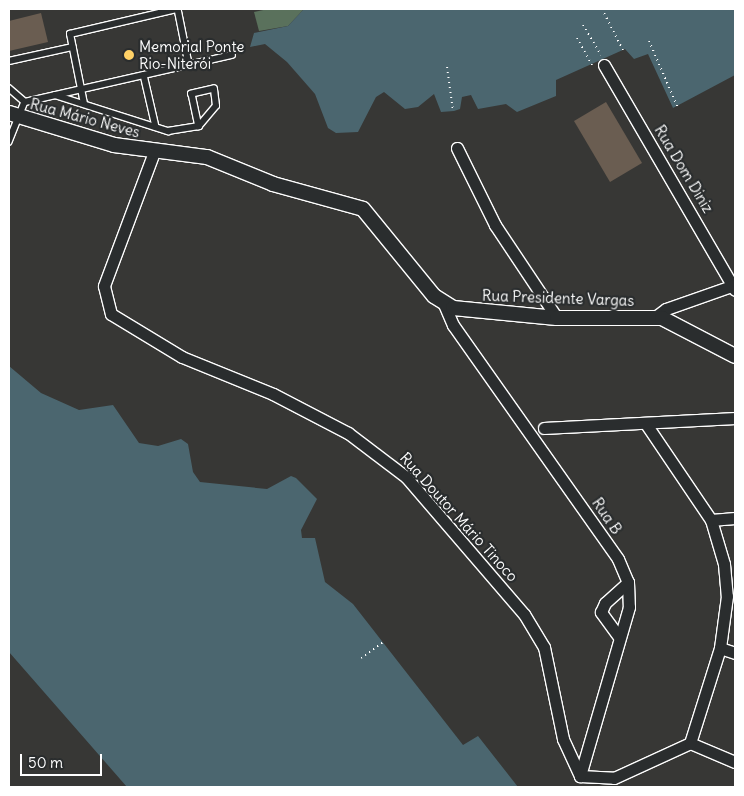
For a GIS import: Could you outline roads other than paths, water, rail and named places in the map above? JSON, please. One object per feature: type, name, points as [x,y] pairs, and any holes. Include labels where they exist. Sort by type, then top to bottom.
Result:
[{"type":"street","name":"Rua Dom Diniz","points":[[604,62],[735,288]]},
{"type":"street","name":"Rua Mário Neves","points":[[15,115],[154,152]]},
{"type":"street","points":[[456,148],[495,226],[557,318]]},
{"type":"street","points":[[154,152],[207,157],[273,184],[363,209],[444,304]]},
{"type":"street","name":"Rua Doutor Mário Tinoco","points":[[154,152],[104,286],[111,314],[182,357],[273,394],[348,433],[406,476],[518,607],[544,647],[562,739],[580,776]]},
{"type":"street","points":[[654,318],[666,309],[735,288]]},
{"type":"street","name":"Rua Presidente Vargas","points":[[444,304],[482,312],[557,318],[654,318],[679,324],[735,356]]},
{"type":"street","name":"Rua B","points":[[444,304],[453,325],[618,558],[628,582],[628,607],[580,776]]},
{"type":"street","points":[[544,428],[735,418]]},
{"type":"street","points":[[646,424],[712,520],[724,564],[727,596],[720,648],[690,743]]},
{"type":"street","points":[[712,520],[735,518]]},
{"type":"street","points":[[619,637],[601,612],[605,602],[628,582]]},
{"type":"street","points":[[720,648],[735,653]]},
{"type":"street","points":[[580,776],[614,778],[690,743],[735,762]]},
{"type":"lane","points":[[84,104],[70,34],[177,9],[189,64]]},
{"type":"lane","points":[[9,61],[72,47]]},
{"type":"lane","points":[[9,142],[15,115],[25,102],[232,55]]},
{"type":"lane","points":[[144,75],[156,127]]},
{"type":"lane","points":[[9,88],[25,102]]},
{"type":"lane","points":[[55,95],[168,131],[199,126],[216,106],[214,89],[192,94],[199,126]]},
{"type":"water","points":[[304,9],[735,9],[735,75],[673,108],[648,54],[634,59],[625,49],[556,80],[556,96],[517,112],[506,104],[478,109],[471,95],[462,97],[460,109],[441,112],[434,94],[418,107],[405,109],[384,92],[376,97],[358,132],[336,133],[328,128],[315,94],[287,62],[265,44],[250,47],[254,33],[288,26]]},
{"type":"water","points":[[9,366],[41,393],[79,410],[113,405],[139,443],[158,446],[181,439],[188,444],[193,472],[200,482],[267,489],[291,476],[296,478],[317,499],[301,530],[302,538],[315,538],[325,582],[353,604],[463,745],[478,736],[518,787],[127,787],[9,652]]},
{"type":"place","name":"Memorial Ponte Rio-Niterói","points":[[129,55]]}]
